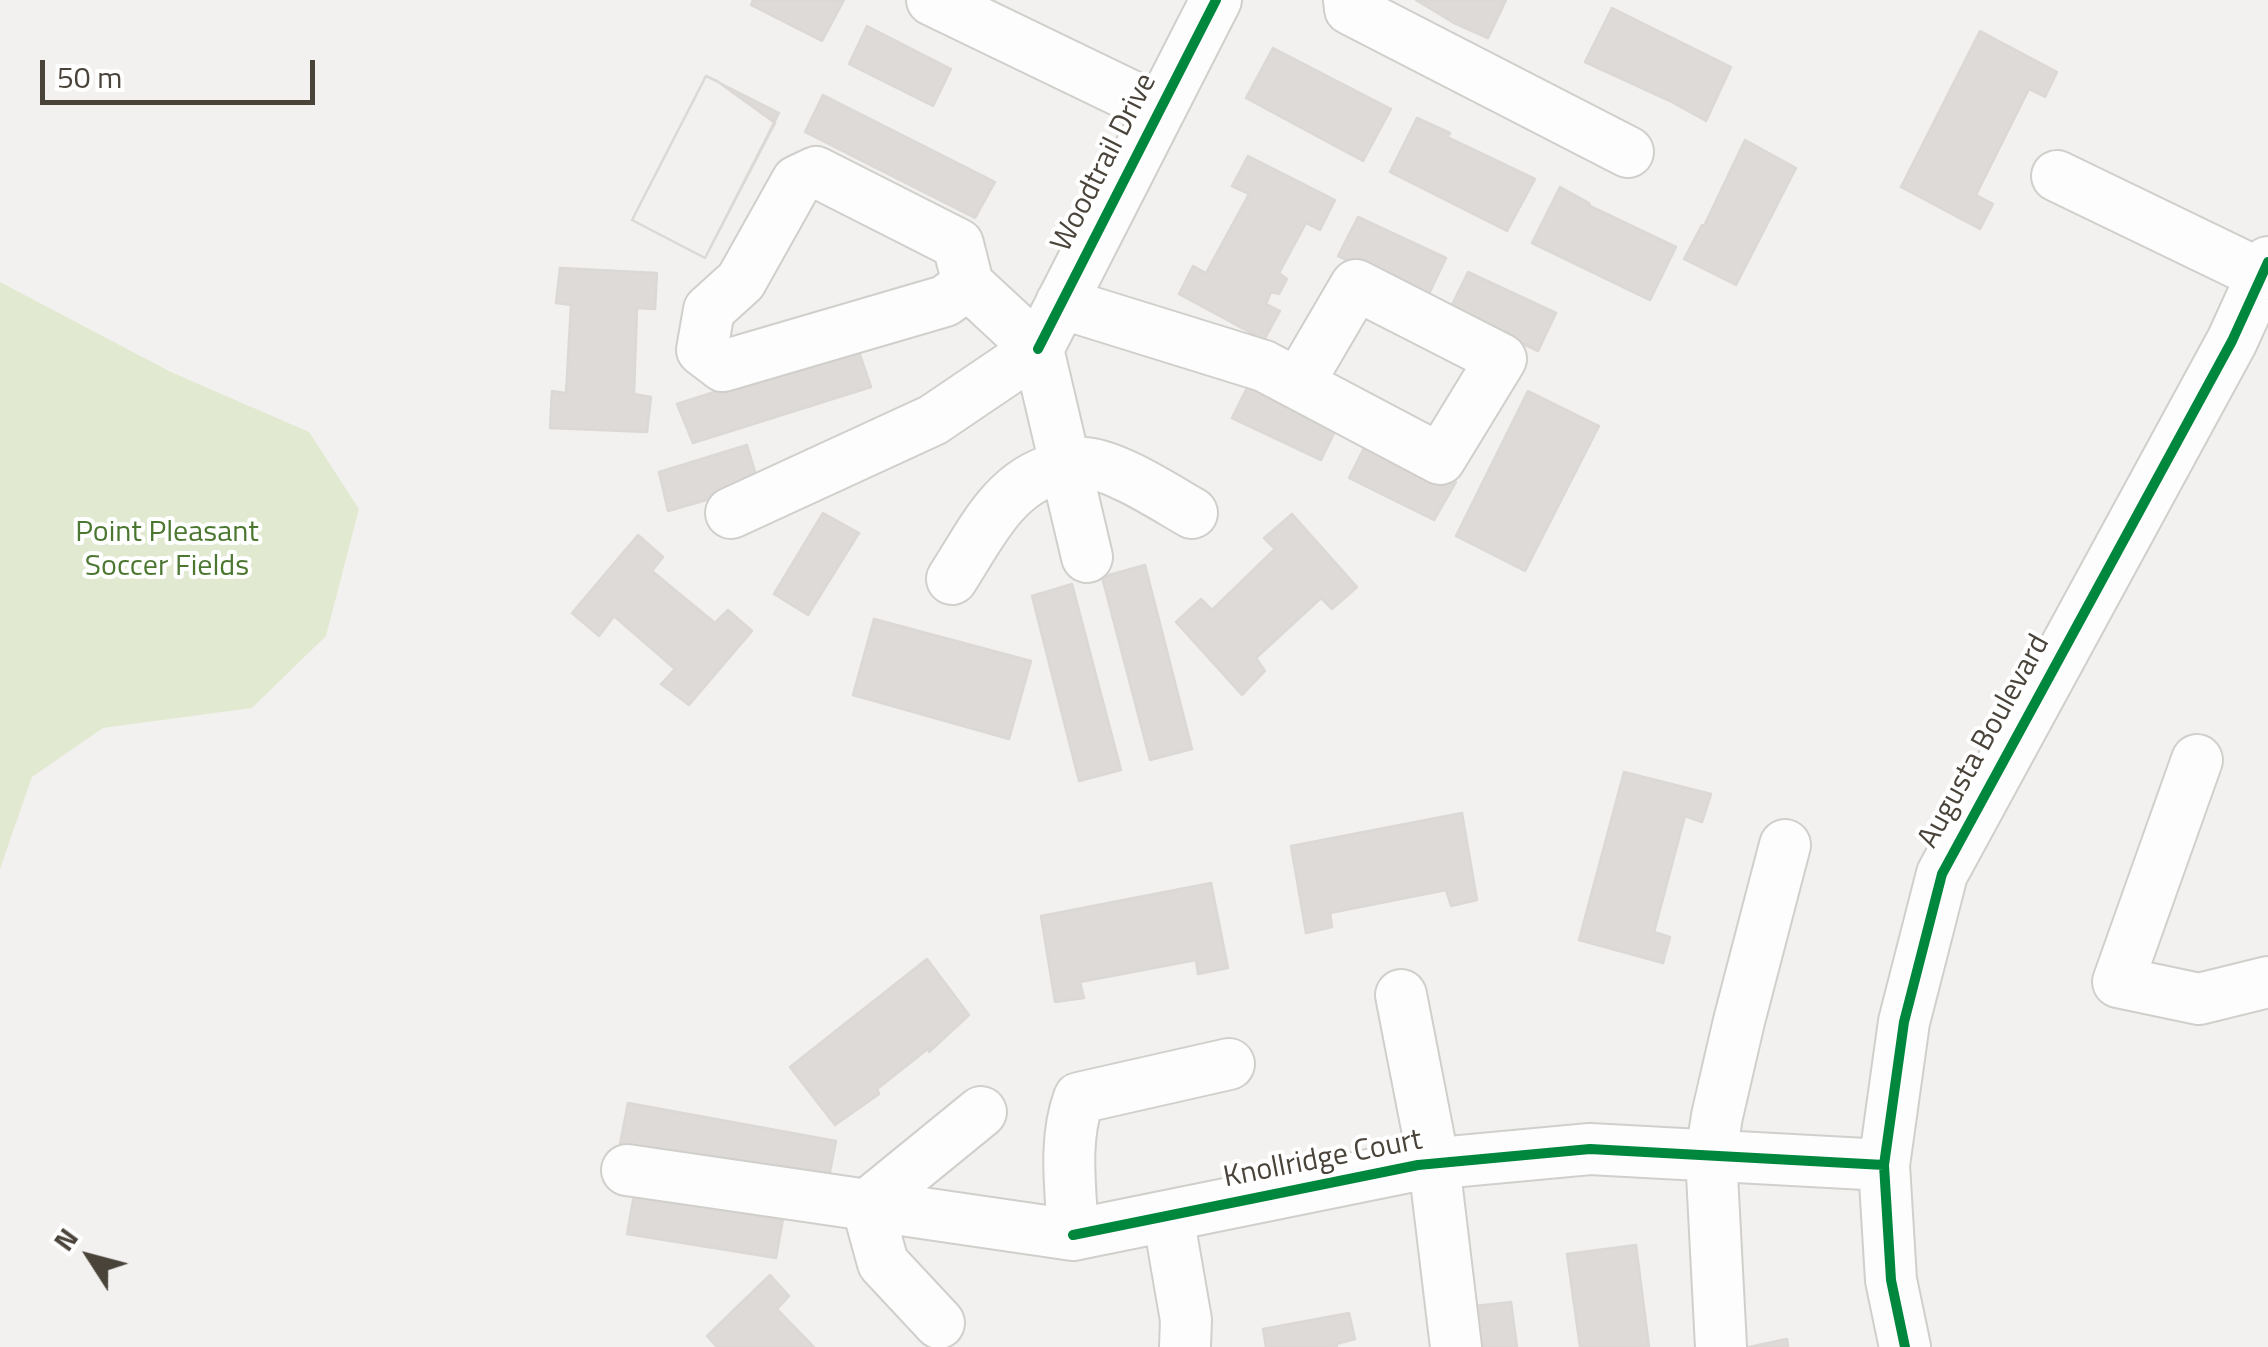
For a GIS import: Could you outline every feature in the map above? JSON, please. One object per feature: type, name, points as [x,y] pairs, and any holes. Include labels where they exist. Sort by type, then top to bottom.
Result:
[{"type":"street","points":[[932,0],[1160,110]]},
{"type":"street","name":"Woodtrail Drive","points":[[1038,350],[1216,0]]},
{"type":"street","points":[[1349,0],[1350,9],[1628,152]]},
{"type":"street","points":[[968,284],[944,301],[723,366],[702,350],[709,310],[742,282],[797,181],[816,172],[958,244],[968,284],[1038,350],[1088,558]]},
{"type":"street","points":[[2057,176],[2265,268]]},
{"type":"street","name":"Augusta Boulevard","points":[[1905,1347],[1891,1280],[1884,1165],[1904,1022],[1942,874],[2232,341],[2265,268]]},
{"type":"street","points":[[1061,304],[1264,366],[1298,384]]},
{"type":"street","points":[[731,514],[933,420],[1038,350]]},
{"type":"street","points":[[952,578],[997,509],[1018,487],[1039,473],[1085,462],[1134,481],[1192,512]]},
{"type":"street","points":[[2196,760],[2118,982],[2200,999],[2268,982]]},
{"type":"street","points":[[1721,1347],[1712,1156],[1739,1021],[1785,845]]},
{"type":"street","points":[[1401,996],[1434,1164],[1456,1347]]},
{"type":"street","points":[[627,1170],[1073,1236],[1069,1158],[1073,1115],[1079,1098],[1229,1064]]},
{"type":"street","points":[[867,1205],[981,1112]]},
{"type":"street","name":"Knollridge Court","points":[[1073,1236],[1398,1169],[1590,1149],[1884,1165]]},
{"type":"street","points":[[867,1205],[883,1263],[939,1323]]},
{"type":"street","points":[[1168,1216],[1186,1320],[1185,1347]]},
{"type":"green space","name":"Point Pleasant Soccer Fields","points":[[0,282],[171,372],[309,432],[359,509],[326,636],[252,708],[103,728],[32,777],[0,869]]},
{"type":"building","points":[[753,0],[844,0],[822,41],[751,5]]},
{"type":"building","points":[[1416,0],[1506,0],[1488,38]]},
{"type":"building","points":[[1612,8],[1731,67],[1706,121],[1585,62]]},
{"type":"building","points":[[867,26],[951,69],[933,106],[849,64]]},
{"type":"building","points":[[1980,31],[2057,72],[2045,97],[2029,89],[1976,195],[1993,204],[1980,229],[1901,187]]},
{"type":"building","points":[[1273,48],[1391,109],[1363,161],[1246,98]]},
{"type":"building","points":[[706,76],[775,123],[705,258],[632,220]]},
{"type":"building","points":[[706,76],[779,113],[705,258],[632,220]]},
{"type":"building","points":[[823,95],[995,182],[975,218],[805,132]]},
{"type":"building","points":[[1417,118],[1450,133],[1447,137],[1535,179],[1507,231],[1390,172]]},
{"type":"building","points":[[1745,140],[1796,168],[1736,285],[1684,259]]},
{"type":"building","points":[[1248,156],[1335,200],[1320,230],[1306,223],[1279,273],[1287,279],[1279,294],[1271,292],[1266,304],[1280,311],[1264,340],[1179,294],[1193,266],[1206,273],[1249,194],[1232,186]]},
{"type":"building","points":[[1560,187],[1590,206],[1676,247],[1650,300],[1532,243]]},
{"type":"building","points":[[1358,217],[1446,258],[1427,298],[1338,256]]},
{"type":"building","points":[[560,268],[657,273],[655,309],[637,308],[634,394],[651,397],[647,432],[550,428],[552,391],[566,393],[571,305],[556,303]]},
{"type":"building","points":[[1468,272],[1556,313],[1538,351],[1450,309]]},
{"type":"building","points":[[857,346],[871,387],[693,443],[677,404]]},
{"type":"building","points":[[1252,378],[1339,423],[1321,460],[1232,418]]},
{"type":"building","points":[[1528,391],[1599,426],[1525,571],[1456,536]]},
{"type":"building","points":[[1369,438],[1456,482],[1434,520],[1349,478]]},
{"type":"building","points":[[747,445],[759,485],[668,511],[659,472]]},
{"type":"building","points":[[823,513],[859,533],[808,615],[774,594]]},
{"type":"building","points":[[1292,514],[1357,587],[1332,609],[1321,598],[1256,658],[1265,671],[1242,695],[1176,622],[1201,599],[1212,610],[1275,549],[1264,538]]},
{"type":"building","points":[[638,535],[663,557],[652,571],[715,623],[728,610],[752,631],[689,705],[661,684],[675,669],[614,616],[599,636],[572,613]]},
{"type":"building","points":[[1145,565],[1192,749],[1150,760],[1102,577]]},
{"type":"building","points":[[1072,584],[1121,770],[1079,781],[1032,596]]},
{"type":"building","points":[[874,619],[1031,661],[1009,739],[853,695]]},
{"type":"building","points":[[1624,772],[1711,794],[1702,822],[1685,816],[1654,932],[1670,937],[1663,963],[1579,940]]},
{"type":"building","points":[[1462,813],[1477,900],[1451,906],[1446,890],[1330,913],[1332,927],[1306,933],[1291,846]]},
{"type":"building","points":[[1211,883],[1228,968],[1198,974],[1196,960],[1080,982],[1084,998],[1055,1002],[1041,916]]},
{"type":"building","points":[[927,959],[969,1015],[929,1052],[929,1048],[877,1089],[879,1094],[835,1125],[790,1067]]},
{"type":"building","points":[[628,1103],[836,1141],[828,1182],[620,1144]]},
{"type":"building","points":[[634,1195],[783,1219],[776,1258],[627,1234]]},
{"type":"building","points":[[1636,1245],[1649,1347],[1580,1347],[1567,1254]]},
{"type":"building","points":[[770,1275],[789,1296],[777,1309],[814,1347],[717,1347],[707,1336]]},
{"type":"building","points":[[1511,1302],[1517,1347],[1472,1347],[1466,1307]]},
{"type":"building","points":[[1349,1313],[1355,1339],[1336,1344],[1337,1347],[1266,1347],[1263,1329]]},
{"type":"building","points":[[1787,1339],[1788,1347],[1749,1347]]},
{"type":"cycle path","points":[[1038,349],[1216,0]]},
{"type":"cycle path","points":[[1905,1347],[1891,1280],[1884,1165],[1904,1022],[1942,874],[2232,341],[2268,262]]},
{"type":"cycle path","points":[[1073,1235],[1418,1165],[1590,1149],[1884,1165]]}]
